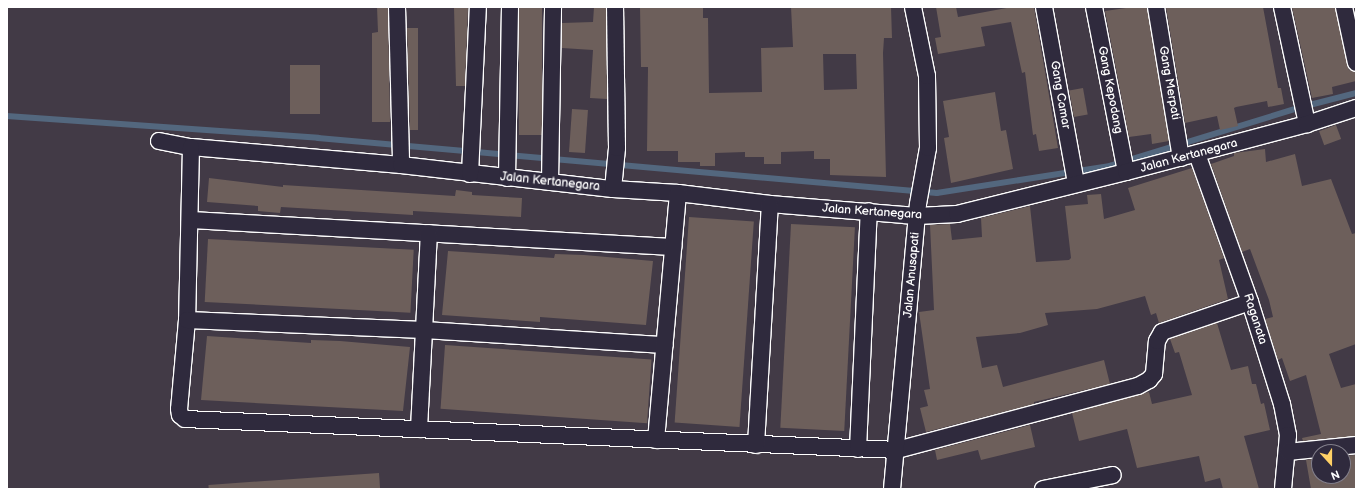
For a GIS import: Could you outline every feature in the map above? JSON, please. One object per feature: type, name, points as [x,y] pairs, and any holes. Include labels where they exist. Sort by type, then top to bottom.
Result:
[{"type":"street","points":[[397,7],[400,160]]},
{"type":"street","points":[[470,169],[474,135],[478,7]]},
{"type":"street","points":[[507,178],[510,134],[510,7]]},
{"type":"street","points":[[550,177],[552,7]]},
{"type":"street","points":[[613,187],[617,148],[615,7]]},
{"type":"street","name":"Jalan Anusapati","points":[[892,489],[897,450],[918,210],[926,165],[928,128],[927,76],[913,7]]},
{"type":"street","name":"Gang Camar","points":[[1044,7],[1075,178]]},
{"type":"street","name":"Gang Kepodang","points":[[1094,7],[1125,164]]},
{"type":"street","name":"Gang Merpati","points":[[1156,7],[1181,154]]},
{"type":"street","points":[[1282,7],[1306,120]]},
{"type":"street","points":[[1344,7],[1356,63]]},
{"type":"street","name":"Jalan Kertanegara","points":[[159,141],[191,147],[400,160],[470,169],[507,178],[550,177],[613,187],[770,204],[870,211],[918,210],[957,214],[1125,164],[1181,154],[1197,154],[1306,120],[1356,108]]},
{"type":"street","points":[[191,147],[187,320],[179,409],[180,415],[185,419],[897,450],[1138,386],[1149,380],[1154,374],[1157,341],[1162,332],[1250,302]]},
{"type":"street","name":"Raganata","points":[[1197,154],[1250,302],[1282,404],[1288,435],[1288,452],[1283,489]]},
{"type":"street","points":[[656,440],[678,193]]},
{"type":"street","points":[[756,445],[770,204]]},
{"type":"street","points":[[858,449],[870,211]]},
{"type":"street","points":[[190,220],[673,247]]},
{"type":"street","points":[[419,429],[429,234]]},
{"type":"street","points":[[187,320],[424,330],[665,345]]},
{"type":"street","points":[[1288,452],[1356,445]]},
{"type":"street","points":[[1043,489],[1113,475]]},
{"type":"building","points":[[377,7],[388,7],[390,122],[372,122],[372,33],[378,32]]},
{"type":"building","points":[[454,7],[468,7],[465,86],[456,86]]},
{"type":"building","points":[[519,7],[542,7],[542,135],[519,135]]},
{"type":"building","points":[[594,7],[606,7],[607,99],[590,98],[593,50],[562,48],[562,23],[593,22]]},
{"type":"building","points":[[640,7],[703,7],[703,18],[708,18],[709,93],[762,92],[761,48],[793,47],[791,7],[891,7],[892,38],[884,38],[883,53],[886,177],[830,175],[830,159],[814,159],[814,151],[781,152],[781,164],[764,164],[764,157],[745,157],[745,152],[715,153],[715,166],[700,166],[700,162],[678,162],[678,151],[647,151],[648,67],[641,67]],"holes":[[[823,54],[856,54],[857,89],[824,90]]]},
{"type":"building","points":[[936,7],[956,7],[958,17],[1012,7],[1034,7],[1058,148],[1039,151],[1036,134],[1033,135],[1025,72],[1022,73],[1011,22],[981,27],[985,46],[938,54],[935,38],[941,37]]},
{"type":"building","points":[[1133,7],[1147,7],[1169,141],[1152,144],[1151,134],[1129,137],[1105,11]]},
{"type":"building","points":[[1166,7],[1263,7],[1278,88],[1281,88],[1284,104],[1268,107],[1267,101],[1236,107],[1234,108],[1238,126],[1220,130],[1217,116],[1185,123]]},
{"type":"building","points":[[1292,7],[1335,7],[1347,65],[1349,70],[1356,72],[1356,81],[1332,87],[1333,94],[1312,98]]},
{"type":"building","points":[[407,28],[418,28],[418,130],[410,130]]},
{"type":"building","points":[[290,65],[320,65],[320,114],[290,114]]},
{"type":"building","points":[[1083,88],[1088,115],[1074,117],[1069,90]]},
{"type":"building","points":[[995,92],[1001,131],[1006,130],[1013,169],[951,183],[944,138],[949,137],[943,101]]},
{"type":"building","points":[[572,109],[588,110],[585,153],[569,152]]},
{"type":"building","points":[[1336,125],[1341,139],[1324,145],[1319,131]]},
{"type":"building","points":[[1265,149],[1266,162],[1295,154],[1302,186],[1331,179],[1352,234],[1356,233],[1356,344],[1329,354],[1341,388],[1356,384],[1356,436],[1303,441],[1302,438],[1321,434],[1306,375],[1290,381],[1282,358],[1278,360],[1265,319],[1273,317],[1269,300],[1250,249],[1242,252],[1211,164],[1234,156],[1234,153]]},
{"type":"building","points":[[1192,168],[1224,258],[1219,260],[1228,299],[1159,323],[1156,313],[1151,315],[1145,296],[1097,309],[1045,313],[1048,325],[1020,333],[976,337],[982,368],[997,365],[1003,387],[1104,360],[1110,384],[1034,402],[1034,404],[926,432],[920,408],[928,406],[924,390],[930,389],[919,312],[934,310],[930,225],[950,224],[952,240],[982,237],[981,218],[1030,206],[1036,262],[1069,260],[1071,258],[1065,206],[1088,204],[1087,195],[1101,194],[1104,219],[1135,210],[1128,188]]},
{"type":"building","points":[[209,178],[283,187],[283,185],[455,196],[456,190],[472,192],[472,195],[522,198],[521,217],[413,211],[413,215],[281,207],[280,213],[258,211],[258,206],[207,202]]},
{"type":"building","points":[[689,217],[754,222],[739,427],[675,422]]},
{"type":"building","points":[[791,224],[855,227],[844,431],[780,428]]},
{"type":"building","points":[[208,239],[414,250],[410,313],[205,302]]},
{"type":"building","points":[[448,251],[554,258],[555,254],[584,255],[653,261],[646,325],[540,317],[540,322],[442,315]]},
{"type":"building","points":[[1217,323],[1231,370],[1248,366],[1252,384],[1256,384],[1261,404],[1264,403],[1270,430],[1244,436],[1259,489],[1223,489],[1220,478],[1205,482],[1199,456],[1137,468],[1127,429],[1079,441],[1072,413],[1149,392],[1152,404],[1192,395],[1179,352],[1175,353],[1170,339]]},
{"type":"building","points":[[207,336],[311,343],[311,340],[340,341],[410,347],[403,411],[201,400]]},
{"type":"building","points":[[445,345],[651,359],[647,423],[441,409]]},
{"type":"building","points":[[1030,425],[1035,447],[981,460],[978,450],[937,460],[935,450]]},
{"type":"building","points":[[1351,455],[1356,455],[1356,489],[1311,489],[1306,460],[1311,459],[1311,484],[1351,484]]},
{"type":"building","points":[[379,473],[380,489],[209,489],[208,485]]},
{"type":"waterway","points":[[7,116],[318,138],[937,193],[1110,166],[1302,107],[1356,93]]}]
